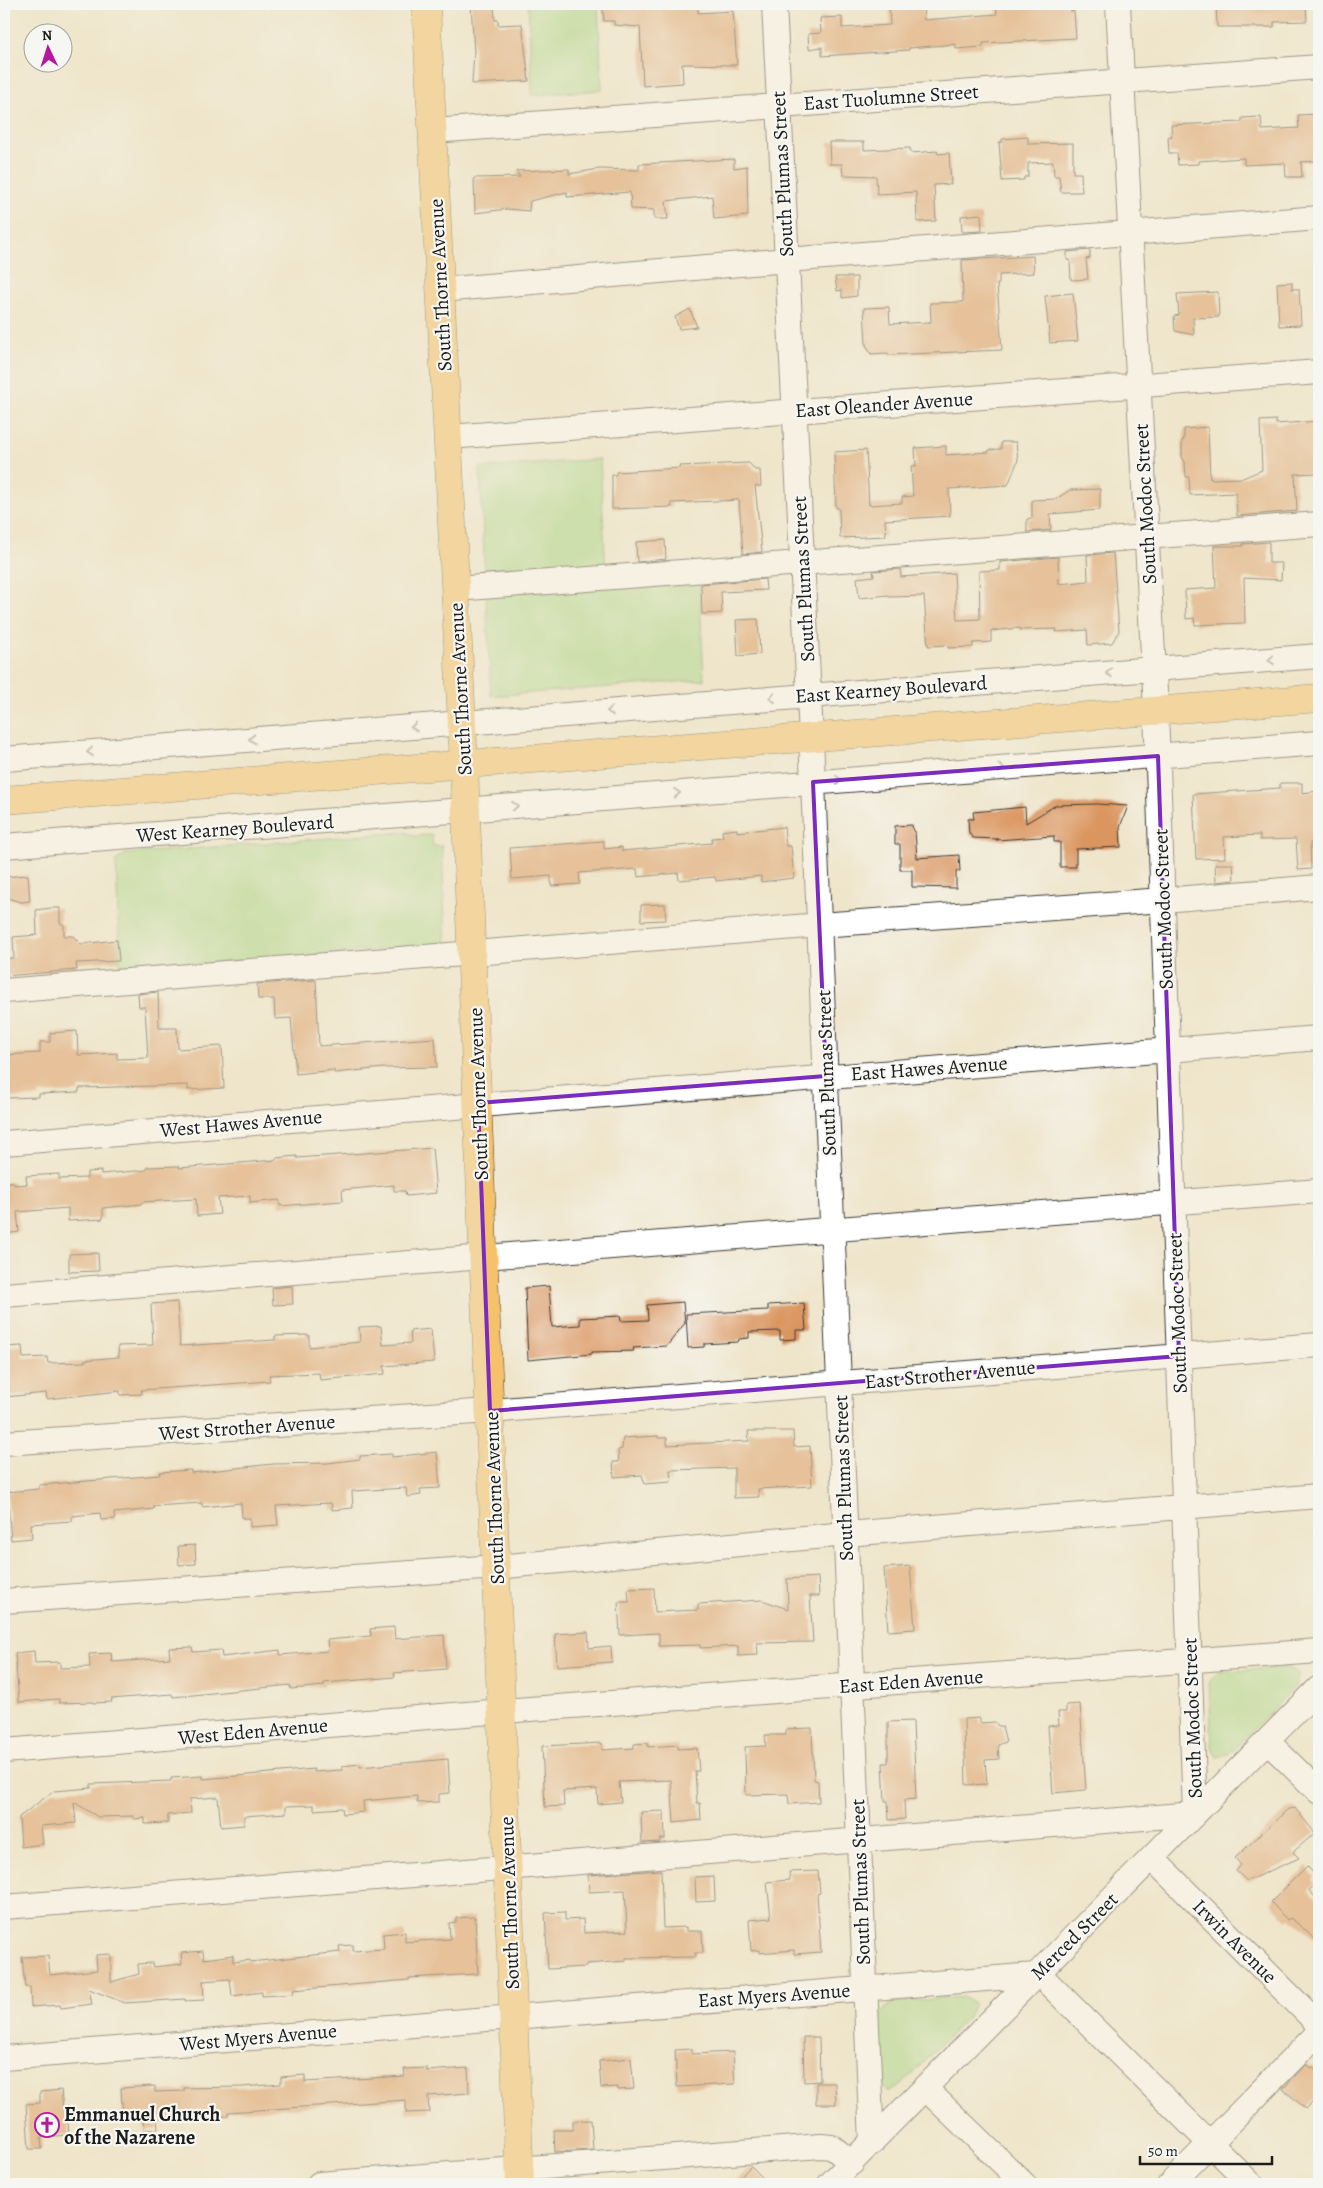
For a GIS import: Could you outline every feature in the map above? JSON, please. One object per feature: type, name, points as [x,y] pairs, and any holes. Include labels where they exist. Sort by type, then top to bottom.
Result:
[{"type":"main road","name":"South Thorne Avenue","points":[[426,4],[466,810],[520,2177]]},
{"type":"main road","name":"East Kearney Boulevard","points":[[464,764],[1319,698]]},
{"type":"main road","points":[[4,800],[464,764]]},
{"type":"street","name":"South Plumas Street","points":[[774,4],[812,737],[872,2143]]},
{"type":"street","name":"South Modoc Street","points":[[1118,4],[1158,756],[1195,1814]]},
{"type":"street","name":"East Tuolumne Street","points":[[432,131],[1319,67]]},
{"type":"street","points":[[440,290],[787,260],[1319,218]]},
{"type":"street","name":"East Oleander Avenue","points":[[448,437],[1319,372]]},
{"type":"street","points":[[455,589],[1319,524]]},
{"type":"street","name":"East Kearney Boulevard","points":[[462,723],[1319,656]]},
{"type":"street","points":[[4,759],[462,723]]},
{"type":"street","points":[[466,810],[1319,743]]},
{"type":"street","name":"West Kearney Boulevard","points":[[4,846],[466,810]]},
{"type":"street","points":[[4,991],[820,924],[1319,887]]},
{"type":"street","name":"East Hawes Avenue","points":[[478,1103],[1319,1038]]},
{"type":"street","name":"West Hawes Avenue","points":[[4,1143],[478,1103]]},
{"type":"street","points":[[4,1295],[833,1231],[1319,1191]]},
{"type":"street","name":"East Strother Avenue","points":[[490,1411],[1319,1345]]},
{"type":"street","name":"West Strother Avenue","points":[[4,1443],[490,1411]]},
{"type":"street","points":[[4,1601],[497,1567],[846,1534],[1319,1496]]},
{"type":"street","name":"East Eden Avenue","points":[[502,1711],[1319,1651]]},
{"type":"street","name":"Merced Street","points":[[830,2184],[1319,1688]]},
{"type":"street","name":"West Eden Avenue","points":[[4,1751],[502,1711]]},
{"type":"street","points":[[1267,1742],[1319,1792]]},
{"type":"street","points":[[4,1907],[1195,1814]]},
{"type":"street","name":"Irwin Avenue","points":[[1152,1858],[1319,2025]]},
{"type":"street","points":[[1037,1974],[1251,2184]]},
{"type":"street","name":"East Myers Avenue","points":[[513,2016],[1037,1974]]},
{"type":"street","name":"West Myers Avenue","points":[[4,2058],[513,2016]]},
{"type":"street","points":[[1170,2184],[1319,2032]]},
{"type":"street","points":[[925,2088],[1024,2184]]},
{"type":"street","points":[[319,2184],[520,2177],[821,2146],[832,2148],[852,2163]]},
{"type":"highlighted area","points":[[1158,756],[1179,1356],[490,1411],[478,1103],[826,1076],[813,782]]},
{"type":"green space","points":[[528,4],[598,4],[602,90],[532,95]]},
{"type":"green space","points":[[600,459],[606,572],[485,581],[480,468]]},
{"type":"green space","points":[[699,578],[704,680],[491,696],[486,594]]},
{"type":"green space","points":[[405,832],[414,836],[432,835],[433,846],[442,846],[446,945],[120,970],[116,861],[125,854]]},
{"type":"green space","points":[[1288,1667],[1299,1674],[1295,1687],[1229,1754],[1217,1757],[1212,1747],[1209,1682],[1219,1672]]},
{"type":"green space","points":[[963,1997],[974,2004],[968,2017],[899,2087],[889,2092],[881,2085],[879,2015],[893,2002]]},
{"type":"building","points":[[471,4],[494,4],[495,20],[498,20],[498,25],[522,24],[529,81],[472,84],[474,52]]},
{"type":"building","points":[[602,4],[698,4],[698,13],[733,11],[737,65],[682,64],[683,83],[643,86],[640,27],[614,25],[614,21],[604,21]]},
{"type":"building","points":[[889,4],[923,4],[924,20],[997,14],[996,4],[1071,4],[1071,12],[1074,11],[1076,38],[983,43],[983,47],[956,49],[956,44],[909,48],[909,50],[822,56],[822,47],[809,49],[808,34],[821,33],[820,18],[842,17],[842,28],[890,25]]},
{"type":"building","points":[[1216,4],[1306,4],[1307,21],[1274,22],[1274,27],[1217,27]]},
{"type":"building","points":[[1319,114],[1319,161],[1301,162],[1302,177],[1286,177],[1285,163],[1244,165],[1244,158],[1198,161],[1198,164],[1178,165],[1177,153],[1169,153],[1168,137],[1172,136],[1171,125],[1242,122],[1242,118],[1261,117],[1262,130],[1299,128],[1298,115]]},
{"type":"building","points":[[1028,137],[1028,144],[1073,143],[1073,173],[1081,173],[1082,192],[1061,192],[1059,176],[1054,176],[1053,162],[1028,163],[1028,177],[1024,177],[1024,180],[1002,181],[999,142],[1002,142],[1002,139]]},
{"type":"building","points":[[829,142],[864,142],[864,150],[910,148],[911,153],[937,151],[938,154],[949,153],[951,184],[934,185],[936,221],[917,222],[916,192],[877,194],[876,176],[843,175],[842,164],[830,164]]},
{"type":"building","points":[[734,159],[734,168],[747,166],[748,216],[714,219],[712,196],[666,201],[668,219],[654,219],[654,210],[631,209],[630,192],[567,197],[567,192],[530,201],[529,211],[507,209],[475,213],[474,178],[520,177],[516,171],[569,169],[569,174],[599,169],[639,170],[639,164]]},
{"type":"building","points":[[981,214],[982,231],[962,232],[961,216]]},
{"type":"building","points":[[1090,250],[1090,258],[1086,259],[1088,279],[1071,280],[1070,260],[1067,260],[1067,252]]},
{"type":"building","points":[[1033,256],[1034,273],[999,275],[999,284],[997,284],[1002,350],[888,355],[888,353],[871,354],[866,345],[864,308],[889,307],[890,324],[931,322],[930,303],[963,302],[962,260]]},
{"type":"building","points":[[835,277],[857,277],[857,296],[842,298],[842,290],[837,291]]},
{"type":"building","points":[[1292,282],[1292,289],[1299,289],[1301,325],[1279,326],[1277,283]]},
{"type":"building","points":[[1218,292],[1219,317],[1193,318],[1194,335],[1175,331],[1174,316],[1179,315],[1177,294]]},
{"type":"building","points":[[1073,293],[1078,341],[1050,343],[1045,296]]},
{"type":"building","points":[[690,309],[697,327],[679,329],[675,317]]},
{"type":"building","points":[[1276,420],[1276,424],[1319,421],[1319,473],[1295,474],[1297,511],[1237,516],[1236,493],[1190,495],[1189,477],[1186,477],[1185,462],[1182,457],[1184,429],[1208,427],[1210,479],[1243,478],[1262,470],[1260,421]]},
{"type":"building","points":[[1001,442],[1016,442],[1018,460],[1008,485],[949,489],[950,516],[885,520],[886,536],[840,538],[839,508],[836,508],[834,452],[866,450],[869,505],[902,503],[902,497],[913,496],[911,466],[916,466],[915,448],[946,446],[946,455],[989,452],[989,450],[1001,449]]},
{"type":"building","points":[[749,463],[755,470],[760,470],[761,486],[755,486],[762,552],[743,554],[739,500],[671,503],[672,507],[612,509],[612,475],[616,475],[616,472],[680,468],[679,466]]},
{"type":"building","points":[[1100,489],[1100,510],[1050,514],[1051,530],[1027,532],[1027,519],[1032,518],[1032,500],[1056,499],[1070,490]]},
{"type":"building","points":[[665,540],[666,559],[637,562],[636,542]]},
{"type":"building","points":[[1269,542],[1269,563],[1282,563],[1281,580],[1244,578],[1245,623],[1195,625],[1194,618],[1186,619],[1185,590],[1216,588],[1214,546],[1243,546],[1243,544]]},
{"type":"building","points":[[1113,553],[1119,631],[1112,643],[1088,645],[1087,630],[1056,632],[1057,629],[1020,630],[1020,628],[991,631],[991,642],[973,643],[973,647],[948,648],[948,645],[928,646],[924,596],[889,597],[888,595],[859,598],[857,578],[874,576],[873,571],[900,569],[901,577],[954,573],[957,620],[980,619],[979,571],[1000,570],[1000,562],[1058,557],[1059,584],[1088,581],[1087,555]]},
{"type":"building","points":[[765,579],[766,590],[721,592],[722,613],[702,614],[701,584]]},
{"type":"building","points":[[758,619],[760,654],[738,656],[736,620]]},
{"type":"building","points":[[1280,783],[1302,783],[1302,793],[1319,791],[1319,842],[1310,843],[1311,869],[1298,870],[1296,839],[1260,840],[1260,835],[1224,837],[1225,858],[1196,859],[1193,794],[1280,788]]},
{"type":"building","points":[[1097,804],[1128,806],[1120,827],[1121,847],[1076,849],[1076,867],[1060,867],[1060,842],[1054,842],[1054,836],[996,840],[998,839],[973,838],[969,833],[968,819],[974,819],[973,812],[1025,807],[1026,823],[1056,805]]},
{"type":"building","points":[[912,825],[913,831],[915,831],[917,858],[959,855],[960,871],[956,871],[956,888],[912,887],[912,870],[900,870],[900,844],[895,844],[895,826]]},
{"type":"building","points":[[784,827],[786,846],[791,846],[794,878],[761,882],[761,876],[716,881],[715,877],[679,880],[678,873],[638,877],[637,869],[579,873],[580,884],[551,886],[551,876],[512,879],[510,848],[604,841],[604,849],[622,847],[622,851],[712,843],[712,838],[723,837],[722,831],[737,829],[737,832]]},
{"type":"building","points":[[1215,864],[1233,864],[1234,880],[1216,882]]},
{"type":"building","points":[[28,875],[30,901],[21,902],[4,897],[4,877]]},
{"type":"building","points":[[665,904],[666,920],[641,921],[641,905]]},
{"type":"building","points":[[60,908],[60,923],[64,925],[64,936],[73,936],[81,944],[117,940],[119,961],[76,963],[77,970],[4,976],[4,958],[14,958],[13,937],[37,935],[36,910]]},
{"type":"building","points":[[316,980],[319,1046],[435,1038],[437,1067],[384,1068],[334,1073],[334,1070],[296,1074],[291,1018],[275,1019],[274,999],[258,999],[257,984]]},
{"type":"building","points":[[158,992],[159,1028],[177,1028],[178,1049],[222,1046],[224,1088],[188,1090],[188,1085],[79,1088],[79,1092],[39,1094],[39,1097],[5,1098],[4,1055],[40,1053],[40,1042],[50,1042],[50,1033],[77,1031],[78,1055],[117,1053],[117,1059],[148,1058],[145,1007],[139,1007],[138,994]]},
{"type":"building","points":[[432,1148],[436,1193],[406,1196],[405,1191],[394,1191],[394,1185],[342,1190],[343,1201],[280,1206],[279,1200],[250,1203],[250,1196],[218,1198],[220,1214],[197,1216],[196,1199],[142,1202],[142,1204],[103,1208],[103,1219],[68,1221],[68,1208],[17,1212],[19,1232],[4,1234],[4,1182],[14,1182],[14,1185],[27,1184],[26,1176],[59,1174],[59,1179],[87,1178],[87,1172],[101,1171],[101,1174],[147,1170],[147,1167],[179,1166],[179,1168],[276,1160],[276,1158],[297,1156],[297,1158]]},
{"type":"building","points":[[98,1253],[99,1271],[69,1272],[69,1254]]},
{"type":"building","points":[[292,1286],[293,1304],[273,1305],[272,1288]]},
{"type":"building","points":[[549,1286],[552,1327],[580,1325],[580,1318],[620,1316],[621,1321],[648,1320],[647,1305],[683,1302],[685,1323],[667,1346],[633,1348],[634,1351],[592,1352],[592,1354],[528,1360],[525,1288]]},
{"type":"building","points":[[177,1302],[180,1346],[275,1340],[275,1336],[309,1335],[309,1347],[360,1342],[359,1327],[381,1326],[383,1345],[411,1343],[410,1331],[431,1329],[434,1362],[384,1366],[385,1374],[320,1380],[319,1373],[269,1375],[270,1381],[141,1390],[142,1394],[120,1395],[120,1391],[47,1399],[46,1393],[5,1397],[4,1347],[22,1346],[23,1358],[47,1357],[48,1363],[85,1362],[84,1360],[119,1357],[118,1346],[153,1345],[151,1304]]},
{"type":"building","points":[[804,1303],[806,1330],[796,1330],[796,1339],[780,1340],[780,1331],[749,1332],[749,1338],[739,1339],[738,1342],[704,1344],[704,1347],[688,1348],[686,1314],[768,1310],[768,1305]]},
{"type":"building","points":[[748,1431],[793,1431],[794,1447],[810,1446],[812,1486],[758,1489],[759,1497],[734,1498],[734,1468],[670,1470],[671,1482],[645,1484],[642,1475],[614,1477],[613,1462],[619,1462],[618,1450],[622,1449],[623,1438],[658,1436],[658,1438],[667,1438],[667,1445],[749,1441]]},
{"type":"building","points":[[437,1452],[440,1488],[420,1489],[421,1495],[407,1497],[406,1488],[352,1491],[353,1508],[332,1510],[331,1503],[276,1506],[278,1525],[250,1527],[250,1518],[242,1518],[241,1503],[202,1507],[202,1503],[153,1506],[154,1509],[114,1513],[115,1519],[101,1520],[100,1513],[72,1516],[72,1521],[31,1524],[32,1538],[11,1540],[7,1492],[39,1489],[39,1485],[160,1475],[159,1472],[191,1470],[191,1473],[273,1464],[328,1463],[360,1459],[360,1456],[392,1454],[392,1457]]},
{"type":"building","points":[[195,1545],[196,1564],[179,1565],[178,1546]]},
{"type":"building","points":[[910,1566],[915,1629],[888,1631],[884,1568]]},
{"type":"building","points":[[818,1577],[819,1596],[810,1596],[813,1642],[757,1643],[758,1655],[738,1656],[738,1646],[700,1648],[700,1645],[659,1646],[659,1633],[620,1635],[618,1602],[629,1602],[628,1589],[654,1588],[655,1612],[698,1610],[698,1604],[762,1600],[788,1609],[787,1579]]},
{"type":"building","points":[[394,1627],[395,1639],[444,1635],[446,1669],[394,1673],[395,1677],[324,1683],[324,1686],[291,1689],[290,1685],[173,1697],[172,1694],[111,1699],[112,1702],[93,1703],[59,1703],[59,1699],[19,1702],[15,1653],[34,1651],[35,1663],[60,1662],[60,1668],[90,1667],[89,1654],[111,1653],[112,1662],[170,1658],[169,1648],[192,1647],[193,1652],[221,1650],[222,1657],[280,1650],[280,1655],[328,1651],[327,1640],[371,1636],[370,1629]]},
{"type":"building","points":[[588,1632],[589,1648],[611,1646],[612,1662],[557,1666],[555,1634]]},
{"type":"building","points":[[1080,1704],[1086,1790],[1053,1793],[1048,1726],[1059,1725],[1058,1712],[1066,1712],[1066,1705]]},
{"type":"building","points":[[980,1718],[980,1723],[995,1722],[998,1726],[1002,1726],[1006,1742],[998,1745],[999,1759],[985,1760],[987,1784],[966,1785],[964,1719]]},
{"type":"building","points":[[913,1721],[916,1799],[904,1800],[905,1819],[889,1820],[888,1801],[885,1801],[883,1763],[888,1763],[888,1722]]},
{"type":"building","points":[[812,1728],[814,1780],[818,1781],[819,1802],[789,1804],[788,1794],[746,1795],[745,1747],[766,1746],[765,1735],[786,1735],[786,1729]]},
{"type":"building","points":[[602,1743],[602,1750],[634,1748],[634,1744],[648,1743],[648,1747],[678,1745],[678,1749],[697,1748],[699,1771],[695,1771],[697,1803],[700,1803],[701,1820],[674,1823],[671,1780],[619,1782],[621,1802],[598,1804],[597,1789],[563,1791],[564,1806],[545,1807],[542,1746]]},
{"type":"building","points":[[448,1759],[450,1793],[439,1794],[439,1802],[417,1803],[417,1796],[363,1801],[364,1812],[343,1814],[342,1808],[314,1810],[314,1805],[286,1806],[286,1813],[244,1816],[244,1825],[221,1827],[218,1797],[190,1799],[191,1813],[168,1815],[168,1823],[145,1824],[145,1818],[133,1819],[133,1816],[98,1817],[74,1802],[76,1823],[41,1826],[43,1844],[21,1847],[19,1817],[54,1791],[91,1788],[91,1784],[171,1781],[171,1778],[203,1776],[203,1779],[314,1769],[314,1772],[342,1770],[342,1766],[360,1764],[360,1767]]},
{"type":"building","points":[[1295,1808],[1315,1833],[1293,1852],[1299,1858],[1247,1881],[1236,1871],[1241,1865],[1235,1858],[1288,1809]]},
{"type":"building","points":[[664,1811],[665,1839],[660,1839],[660,1842],[642,1843],[641,1812]]},
{"type":"building","points":[[1307,1866],[1316,1876],[1314,1880],[1317,1883],[1309,1890],[1319,1902],[1319,1944],[1301,1926],[1290,1918],[1287,1920],[1271,1902]]},
{"type":"building","points":[[661,1870],[663,1928],[686,1927],[686,1931],[702,1931],[703,1953],[695,1953],[695,1957],[626,1958],[626,1961],[586,1964],[586,1967],[548,1969],[545,1913],[565,1912],[565,1920],[583,1919],[584,1933],[627,1931],[625,1890],[589,1892],[588,1875]]},
{"type":"building","points":[[818,1871],[820,1893],[817,1894],[821,1952],[794,1954],[794,1950],[759,1953],[759,1950],[751,1951],[749,1920],[771,1918],[767,1882],[790,1880],[789,1872]]},
{"type":"building","points":[[714,1876],[715,1901],[696,1902],[695,1877]]},
{"type":"building","points":[[475,1917],[478,1974],[409,1978],[409,1980],[293,1990],[294,1994],[262,1996],[262,1992],[232,1996],[230,1979],[203,1981],[204,2000],[185,2001],[185,1999],[125,2003],[89,1989],[92,2004],[61,2008],[60,2005],[31,2007],[30,1987],[25,1987],[22,1957],[48,1956],[50,1975],[97,1970],[96,1955],[111,1954],[111,1982],[139,1974],[138,1964],[152,1963],[153,1967],[182,1964],[181,1953],[203,1951],[204,1959],[233,1955],[233,1962],[250,1960],[251,1962],[340,1952],[339,1946],[353,1945],[353,1951],[384,1949],[383,1934],[405,1932],[405,1942],[450,1939],[449,1923],[456,1922],[456,1918]]},
{"type":"building","points":[[803,2037],[819,2037],[820,2081],[804,2082]]},
{"type":"building","points":[[692,2049],[692,2054],[733,2052],[735,2084],[677,2087],[675,2050]]},
{"type":"building","points":[[631,2058],[634,2089],[601,2088],[599,2061]]},
{"type":"building","points":[[1306,2064],[1310,2068],[1312,2066],[1319,2073],[1319,2096],[1306,2109],[1283,2089]]},
{"type":"building","points":[[427,2068],[427,2071],[468,2068],[469,2093],[428,2096],[429,2112],[406,2113],[406,2100],[228,2112],[228,2116],[157,2118],[158,2129],[144,2130],[143,2119],[123,2120],[121,2088],[155,2086],[155,2092],[184,2091],[184,2088],[281,2084],[281,2077],[305,2075],[305,2082],[405,2076],[404,2069]]},
{"type":"building","points":[[816,2083],[835,2083],[836,2104],[816,2104]]},
{"type":"building","points":[[61,2090],[63,2109],[67,2109],[69,2135],[41,2137],[42,2149],[29,2149],[26,2104],[40,2103],[40,2092]]},
{"type":"building","points":[[591,2120],[593,2150],[555,2152],[554,2130],[573,2130],[573,2121]]},
{"type":"building","points":[[751,2166],[769,2184],[733,2184]]},
{"type":"place","name":"Emmanuel Church of the Nazarene","points":[[47,2125]]}]
